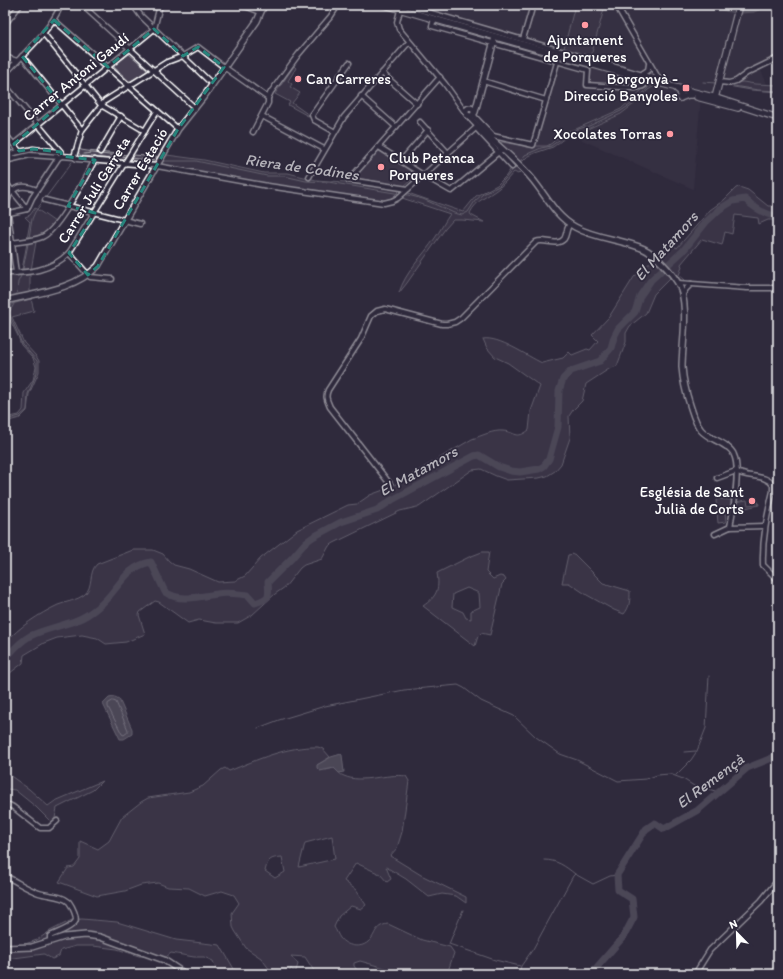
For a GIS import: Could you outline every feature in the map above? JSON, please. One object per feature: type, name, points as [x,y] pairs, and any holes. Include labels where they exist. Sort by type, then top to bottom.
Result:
[{"type":"main road","points":[[385,5],[402,7],[434,19],[495,37],[662,82],[697,95]]},
{"type":"main road","points":[[716,97],[739,6]]},
{"type":"main road","points":[[640,76],[648,82],[681,94],[716,97],[778,118]]},
{"type":"main road","points":[[662,82],[681,94],[685,92],[695,94],[744,110],[778,118]]},
{"type":"main road","points":[[716,97],[718,101],[744,110]]},
{"type":"street","points":[[5,24],[20,5]]},
{"type":"street","points":[[5,74],[44,34],[54,20],[61,5]]},
{"type":"street","points":[[82,5],[195,108]]},
{"type":"street","points":[[133,5],[141,16],[212,84]]},
{"type":"street","points":[[154,29],[160,5]]},
{"type":"street","points":[[242,5],[261,12]]},
{"type":"street","name":"Carrer Estació","points":[[5,301],[68,285],[88,275],[98,266],[178,130],[256,21],[264,5]]},
{"type":"street","points":[[253,132],[268,103],[268,98],[298,55],[338,5]]},
{"type":"street","points":[[335,10],[342,5]]},
{"type":"street","points":[[523,39],[533,5]]},
{"type":"street","points":[[608,5],[617,6],[648,62],[662,82]]},
{"type":"street","points":[[559,55],[533,144],[493,136],[409,42],[397,25],[397,19],[402,7],[523,39],[640,76],[648,70],[650,65],[648,62]]},
{"type":"street","points":[[434,19],[432,26],[588,70],[587,85],[635,88],[643,86],[648,82]]},
{"type":"street","points":[[54,20],[178,130]]},
{"type":"street","name":"Carrer Antoni Gaudí","points":[[14,144],[154,29]]},
{"type":"street","points":[[44,34],[101,105],[145,131]]},
{"type":"street","points":[[470,112],[477,100],[495,37]]},
{"type":"street","points":[[309,177],[334,132],[348,111],[409,42]]},
{"type":"street","points":[[74,156],[82,130],[101,105],[167,62],[183,56],[198,47],[268,98]]},
{"type":"street","points":[[22,56],[82,130]]},
{"type":"street","points":[[5,57],[17,61]]},
{"type":"street","points":[[719,85],[736,81],[747,73],[778,58]]},
{"type":"street","points":[[334,132],[312,118],[313,113],[349,63]]},
{"type":"street","points":[[382,73],[417,104]]},
{"type":"street","points":[[408,189],[349,180],[440,77]]},
{"type":"street","points":[[483,81],[546,100]]},
{"type":"street","points":[[5,85],[61,155]]},
{"type":"street","points":[[361,96],[396,127]]},
{"type":"street","name":"Carrer Juli Garreta","points":[[5,273],[30,272],[44,269],[59,261],[69,253],[158,111]]},
{"type":"street","points":[[470,112],[476,126],[500,151],[512,167]]},
{"type":"street","points":[[100,152],[120,116]]},
{"type":"street","points":[[262,116],[324,149]]},
{"type":"street","points":[[420,122],[448,153]]},
{"type":"street","points":[[5,161],[23,156],[61,155],[74,156],[77,159],[158,165],[268,186],[379,203],[388,203],[399,197],[476,126]]},
{"type":"street","points":[[401,161],[428,130]]},
{"type":"street","points":[[5,135],[23,156]]},
{"type":"street","points":[[379,147],[450,191],[500,151]]},
{"type":"street","points":[[6,152],[33,149],[61,155]]},
{"type":"street","points":[[500,151],[520,166],[533,179],[555,210],[570,224],[587,232],[643,249],[655,257],[677,282],[683,294],[682,368],[683,379],[688,397],[698,427],[709,437],[726,446],[734,455],[736,471],[730,527]]},
{"type":"street","points":[[6,152],[14,159]]},
{"type":"street","points":[[27,209],[37,190],[61,155]]},
{"type":"street","points":[[12,243],[38,239],[46,235],[53,228],[68,206],[95,160]]},
{"type":"street","points":[[5,182],[27,209]]},
{"type":"street","points":[[16,273],[6,213],[7,200],[13,191],[21,186],[28,186],[37,190]]},
{"type":"street","points":[[45,200],[140,224]]},
{"type":"street","points":[[6,213],[27,209]]},
{"type":"street","points":[[390,484],[330,407],[326,399],[328,390],[361,339],[372,315],[377,311],[385,309],[431,322],[447,324],[455,322],[461,318],[536,242],[559,242],[563,240],[570,224]]},
{"type":"street","points":[[69,253],[88,275],[112,279]]},
{"type":"street","points":[[677,282],[747,288],[778,288]]},
{"type":"street","points":[[683,294],[692,284]]},
{"type":"street","points":[[5,313],[6,318]]},
{"type":"street","points":[[717,478],[736,471],[744,475],[770,481],[773,485],[776,491],[764,526],[763,565],[778,580]]},
{"type":"street","points":[[715,534],[730,527],[764,526]]},
{"type":"street","points":[[5,805],[13,807],[40,828],[49,828],[57,821]]},
{"type":"street","points":[[5,876],[38,892],[56,896],[69,902],[77,918],[76,921],[50,936],[50,941]]},
{"type":"street","points":[[695,974],[710,950],[761,901],[778,880]]},
{"type":"street","points":[[5,948],[32,947],[72,935],[100,937],[164,960],[185,974]]},
{"type":"highlighted area","points":[[54,20],[108,67],[154,29],[183,56],[198,47],[224,67],[178,129],[98,266],[88,275],[69,253],[95,213],[68,206],[95,160],[62,156],[61,152],[33,149],[19,151],[14,144],[61,104],[22,56]]},
{"type":"shaded area","points":[[386,5],[704,5],[736,13],[754,12],[768,5],[778,5],[778,59],[760,68],[767,84],[719,82],[715,101],[701,97],[693,189],[580,139],[574,133],[583,131],[621,114],[638,101],[648,90],[654,87],[642,90],[621,109],[569,131],[547,146],[536,146],[535,148],[533,145],[559,55]]},
{"type":"shaded area","points":[[575,5],[592,5],[604,9],[591,56],[564,48]]},
{"type":"shaded area","points":[[704,5],[726,5],[736,8],[735,13]]},
{"type":"shaded area","points":[[742,5],[768,5],[754,12],[740,13]]},
{"type":"shaded area","points":[[129,54],[147,69],[147,71],[131,81],[129,81],[114,67],[114,65]]},
{"type":"shaded area","points":[[565,60],[643,82],[633,86],[590,83],[591,70],[565,62]]},
{"type":"shaded area","points":[[294,66],[296,68],[288,81],[292,84],[290,87],[300,93],[292,103],[309,115],[308,116],[288,105],[290,102],[275,94]]},
{"type":"shaded area","points":[[743,82],[778,85],[778,92],[751,90],[722,85],[722,83]]},
{"type":"shaded area","points":[[652,85],[656,85],[648,90],[638,101],[621,114],[583,131],[570,134],[553,147],[527,157],[521,163],[499,144],[502,142],[534,148],[536,146],[547,146],[562,133],[576,129],[621,109],[642,90]]},
{"type":"shaded area","points":[[79,147],[81,150],[87,151],[128,155],[122,160],[81,156],[78,152]]},
{"type":"shaded area","name":"Club Petanca Porqueres","points":[[378,151],[417,175],[404,186],[356,178],[356,176]]},
{"type":"shaded area","points":[[133,155],[158,157],[154,163],[131,161],[130,160]]},
{"type":"shaded area","points":[[167,155],[204,160],[264,173],[288,173],[316,180],[345,182],[400,190],[394,196],[395,197],[382,201],[294,189],[161,165]]},
{"type":"shaded area","points":[[514,164],[521,171],[518,174],[514,172],[499,188],[476,204],[470,213],[484,222],[453,220],[399,293],[405,278],[435,238],[450,214],[402,198],[408,193],[463,212],[476,196],[497,185],[506,176]]},
{"type":"shaded area","points":[[739,187],[748,190],[768,206],[778,206],[778,224],[776,220],[768,220],[759,224],[758,218],[735,215],[732,234],[725,232],[722,245],[702,239],[681,264],[682,267],[679,275],[685,280],[680,281],[658,256],[672,244],[677,248],[710,210]]},
{"type":"shaded area","points":[[35,208],[55,222],[50,229],[43,234],[27,239],[30,222],[25,217],[30,215]]},
{"type":"shaded area","points":[[36,242],[31,270],[22,270],[27,243]]},
{"type":"shaded area","points":[[654,259],[670,278],[654,294],[646,313],[630,326],[626,333],[626,342],[617,366],[609,369],[586,384],[582,401],[569,416],[570,438],[561,464],[555,471],[547,476],[539,478],[507,480],[481,469],[472,470],[419,507],[400,511],[329,546],[322,559],[304,565],[300,568],[285,587],[252,615],[238,623],[216,623],[199,620],[188,623],[159,602],[155,601],[140,612],[139,615],[145,634],[126,642],[106,644],[97,638],[82,635],[57,638],[44,643],[24,655],[23,663],[5,677],[5,643],[23,626],[44,612],[84,595],[89,588],[94,567],[97,564],[133,550],[153,550],[163,554],[174,565],[189,569],[218,582],[235,581],[245,576],[261,558],[297,530],[348,505],[357,504],[370,495],[389,488],[472,439],[495,431],[507,432],[516,435],[525,433],[529,430],[531,411],[540,386],[508,363],[495,357],[487,348],[483,339],[497,340],[505,343],[542,363],[563,358],[569,352],[572,355],[587,349],[590,350],[598,341],[592,335],[609,317],[634,277]]},
{"type":"shaded area","points":[[9,275],[30,275],[30,292],[5,299]]},
{"type":"shaded area","points":[[31,299],[34,311],[12,317],[24,343],[39,361],[39,372],[29,394],[27,411],[20,418],[5,422],[5,418],[19,415],[23,410],[24,393],[33,380],[36,367],[33,358],[21,345],[8,313],[12,304]]},
{"type":"shaded area","points":[[716,500],[733,500],[731,511],[725,512],[726,522],[718,523]]},
{"type":"shaded area","points":[[747,500],[748,505],[755,504],[758,501],[759,505],[741,509],[741,506],[734,506],[735,502]]},
{"type":"shaded area","points":[[482,552],[489,552],[486,572],[493,579],[500,576],[504,577],[506,580],[502,584],[490,635],[481,633],[478,636],[475,646],[423,606],[434,596],[436,592],[438,584],[437,573]],"holes":[[[467,588],[479,593],[480,607],[471,611],[471,619],[466,618],[463,612],[452,607],[453,594]]]},
{"type":"shaded area","points":[[574,554],[603,583],[630,591],[629,606],[624,614],[587,595],[569,583],[562,583],[568,555]]},
{"type":"shaded area","points":[[306,747],[318,747],[323,749],[330,757],[317,765],[326,770],[334,768],[341,775],[351,778],[366,779],[399,775],[406,776],[409,781],[402,832],[397,848],[390,856],[421,875],[466,897],[466,903],[456,896],[442,894],[429,897],[406,879],[386,867],[391,879],[387,882],[380,874],[356,863],[344,881],[356,890],[366,905],[361,909],[351,906],[339,916],[334,927],[340,938],[349,945],[353,946],[365,944],[371,939],[377,929],[388,924],[422,940],[450,947],[454,953],[447,974],[395,974],[396,971],[360,961],[354,963],[354,966],[357,970],[364,974],[316,974],[305,957],[291,956],[298,964],[296,971],[294,972],[291,968],[289,973],[291,974],[273,974],[261,958],[246,948],[233,927],[232,913],[239,903],[234,895],[222,891],[205,896],[189,888],[168,887],[158,883],[141,885],[125,891],[97,896],[59,882],[68,868],[74,867],[80,859],[80,841],[98,849],[109,841],[122,817],[148,798],[189,792],[203,786],[225,768],[229,771],[272,754]],"holes":[[[332,836],[335,859],[299,867],[305,843]],[[282,857],[285,872],[275,878],[265,871],[266,867],[270,860]]]},
{"type":"shaded area","points":[[5,772],[29,789],[48,806],[55,801],[102,781],[93,790],[57,808],[55,818],[52,823],[36,807],[15,790],[7,789],[5,785]]},
{"type":"shaded area","points":[[82,919],[117,922],[176,940],[220,945],[237,974],[218,974],[213,961],[204,957],[194,957],[171,953],[166,957],[139,956],[117,949],[93,946],[76,946],[61,950],[59,956],[52,959],[44,954],[6,959],[5,945],[22,945],[37,940],[50,931],[72,920]]},
{"type":"water","points":[[115,697],[119,699],[132,729],[132,734],[124,739],[120,739],[103,704],[109,698]]},
{"type":"water","points":[[341,754],[344,772],[339,773],[334,768],[320,771],[317,768],[317,765],[331,757]]},
{"type":"waterway","points":[[716,5],[729,9],[753,9],[765,5]]},
{"type":"waterway","name":"Riera de Codines","points":[[703,82],[716,83]]},
{"type":"waterway","name":"Riera de Codines","points":[[721,84],[758,90],[778,91]]},
{"type":"waterway","name":"Riera de Codines","points":[[520,162],[525,155],[541,148],[551,146],[571,131],[589,126],[621,111],[636,101],[648,88]]},
{"type":"waterway","points":[[24,153],[39,152]]},
{"type":"waterway","points":[[47,152],[57,154]]},
{"type":"waterway","name":"Riera de Codines","points":[[84,154],[92,153],[127,157]]},
{"type":"waterway","points":[[5,158],[9,157]]},
{"type":"waterway","name":"Riera de Codines","points":[[130,158],[156,161]]},
{"type":"waterway","name":"Riera de Codines","points":[[162,161],[196,161],[267,176],[284,176],[306,181],[328,182],[401,194]]},
{"type":"waterway","name":"Riera de Codines","points":[[29,238],[32,219],[35,212],[72,162]]},
{"type":"waterway","name":"Riera de Codines","points":[[404,194],[423,199],[462,215],[468,212],[475,201],[483,194],[499,186],[516,166]]},
{"type":"waterway","name":"El Matamors","points":[[5,659],[26,638],[42,631],[77,620],[91,613],[105,601],[127,574],[142,565],[151,562],[165,592],[171,595],[191,598],[229,593],[248,595],[255,603],[264,600],[268,596],[268,582],[306,542],[313,537],[341,522],[377,510],[392,500],[474,456],[479,455],[499,467],[511,471],[520,472],[539,469],[544,466],[549,459],[558,427],[559,391],[563,379],[571,371],[600,361],[611,348],[618,329],[635,312],[640,296],[651,280],[683,251],[706,222],[720,209],[733,201],[745,199],[760,211],[778,217]]},
{"type":"waterway","name":"Riera de Codines","points":[[23,269],[28,244]]},
{"type":"waterway","name":"Riera de Codines","points":[[17,295],[18,282],[21,276]]},
{"type":"waterway","name":"Riera de Codines","points":[[5,420],[20,416],[27,410],[28,394],[37,372],[37,361],[22,344],[9,313],[14,304]]},
{"type":"waterway","points":[[676,775],[691,760],[697,751],[706,728],[709,676]]},
{"type":"waterway","points":[[258,728],[325,706],[404,690],[458,685],[481,701],[514,716],[536,737],[560,754],[577,760],[618,781],[646,779],[657,775],[670,774],[683,779],[694,786],[719,792]]},
{"type":"waterway","points":[[684,752],[696,751]]},
{"type":"waterway","name":"El Remençà","points":[[591,974],[624,936],[634,917],[632,899],[618,890],[617,875],[646,829],[655,823],[664,829],[698,810],[747,768],[778,754]]},
{"type":"waterway","points":[[544,860],[561,864],[575,874]]},
{"type":"waterway","points":[[519,974],[521,966],[533,949],[573,876],[575,874],[593,884],[610,876],[617,875]]},
{"type":"waterway","points":[[463,910],[449,944],[495,960],[520,966]]},
{"type":"waterway","points":[[52,974],[57,972],[60,974]]},
{"type":"place","name":"Ajuntament de Porqueres","points":[[585,25]]},
{"type":"place","name":"Can Carreres","points":[[298,79]]},
{"type":"place","name":"Borgonyà - Direcció Banyoles","points":[[686,88]]},
{"type":"place","name":"Xocolates Torras","points":[[670,134]]},
{"type":"place","name":"Club Petanca Porqueres","points":[[381,167]]},
{"type":"place","name":"Església de Sant Julià de Corts","points":[[752,501]]}]
